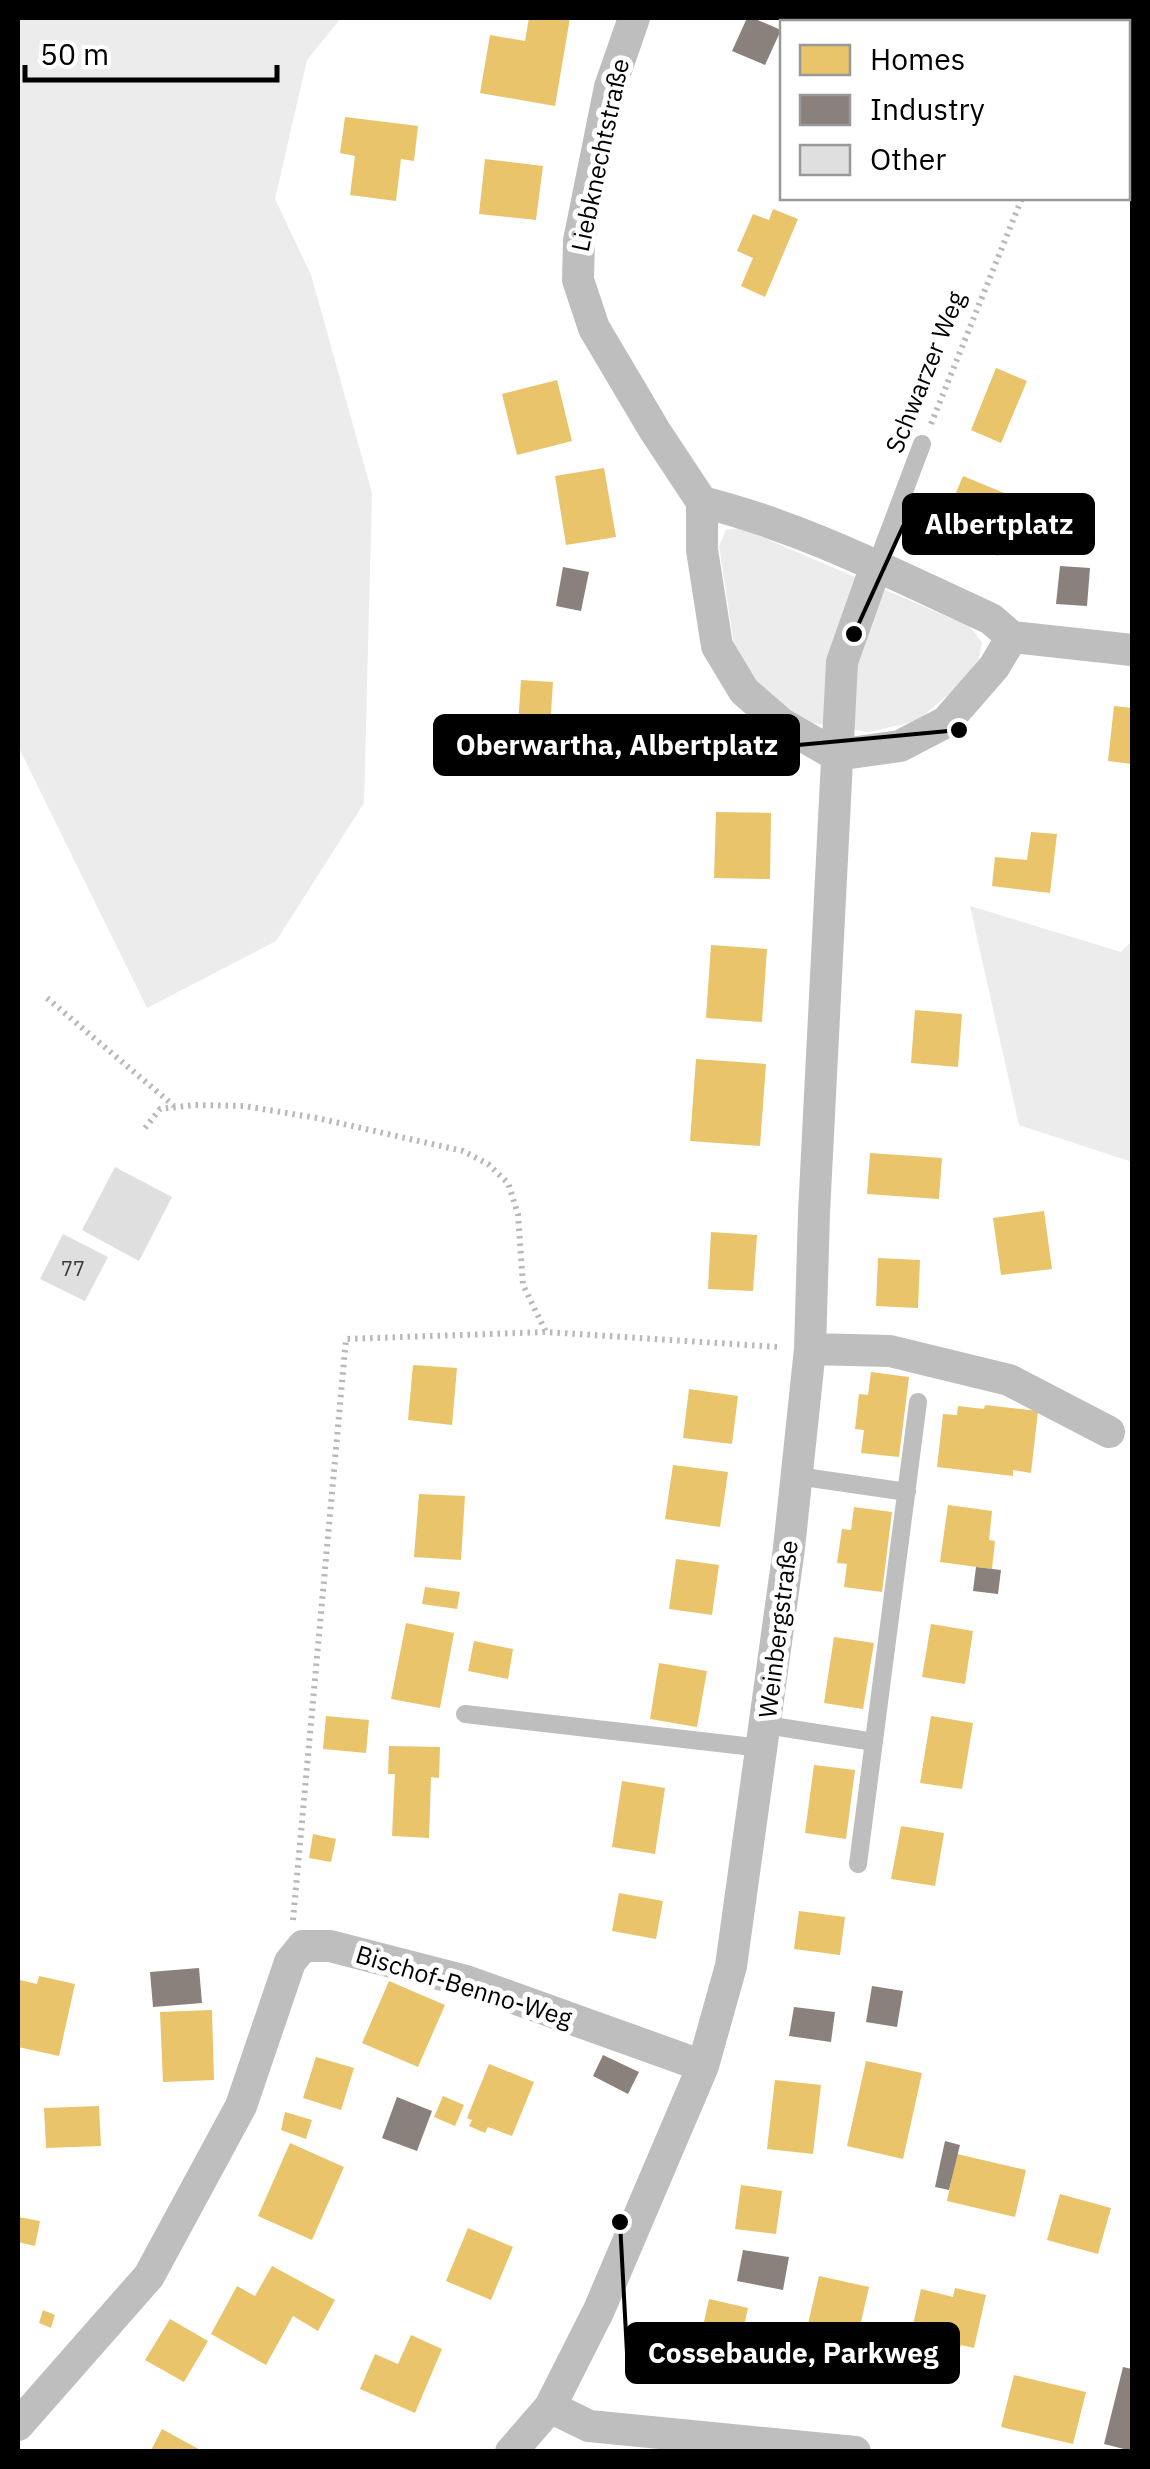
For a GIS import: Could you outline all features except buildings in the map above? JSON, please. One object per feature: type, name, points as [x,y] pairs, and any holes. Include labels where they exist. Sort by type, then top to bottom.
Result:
[{"type":"street","name":"Liebknechtstraße","points":[[634,18],[610,87],[579,241],[578,280],[594,328],[702,502]]},
{"type":"street","points":[[1012,637],[994,667],[946,722],[900,746],[836,755],[782,724],[744,691],[717,646],[702,550],[702,502],[800,532],[991,619],[1012,637],[1132,650]]},
{"type":"street","name":"Weinbergstraße","points":[[512,2452],[550,2407],[599,2310],[703,2066],[731,1966],[764,1736],[810,1348],[842,662],[876,566]]},
{"type":"street","points":[[810,1348],[890,1351],[1009,1380],[1109,1432]]},
{"type":"street","name":"Bischof-Benno-Weg","points":[[18,2425],[150,2276],[242,2106],[290,1962],[303,1946],[330,1946],[466,1982],[703,2066]]},
{"type":"street","points":[[550,2407],[589,2426],[855,2452]]},
{"type":"lane","name":"Schwarzer Weg","points":[[876,566],[922,444]]},
{"type":"lane","points":[[858,1864],[918,1402]]},
{"type":"lane","points":[[797,1476],[907,1492]]},
{"type":"lane","points":[[464,1714],[874,1742]]},
{"type":"path","name":"Schwarzer Weg","points":[[922,444],[1021,200]]},
{"type":"path","points":[[47,998],[175,1107]]},
{"type":"path","points":[[145,1128],[160,1109],[195,1104],[244,1106],[464,1151],[488,1164],[508,1182],[518,1214],[523,1285],[546,1332]]},
{"type":"path","points":[[293,1922],[346,1339],[546,1332],[810,1348]]},
{"type":"shaded area","points":[[18,18],[341,18],[307,60],[275,199],[311,275],[372,493],[364,803],[276,941],[147,1008],[18,746]]},
{"type":"shaded area","points":[[741,528],[969,626],[982,642],[979,659],[956,688],[917,721],[869,732],[798,717],[753,683],[734,644],[719,546],[726,530]]},
{"type":"shaded area","points":[[970,906],[1121,952],[1132,941],[1132,1162],[1019,1125]]},
{"type":"place","name":"Albertplatz","points":[[854,634]]},
{"type":"place","name":"Oberwartha, Albertplatz","points":[[959,730]]},
{"type":"place","name":"Cossebaude, Parkweg","points":[[620,2222]]}]
